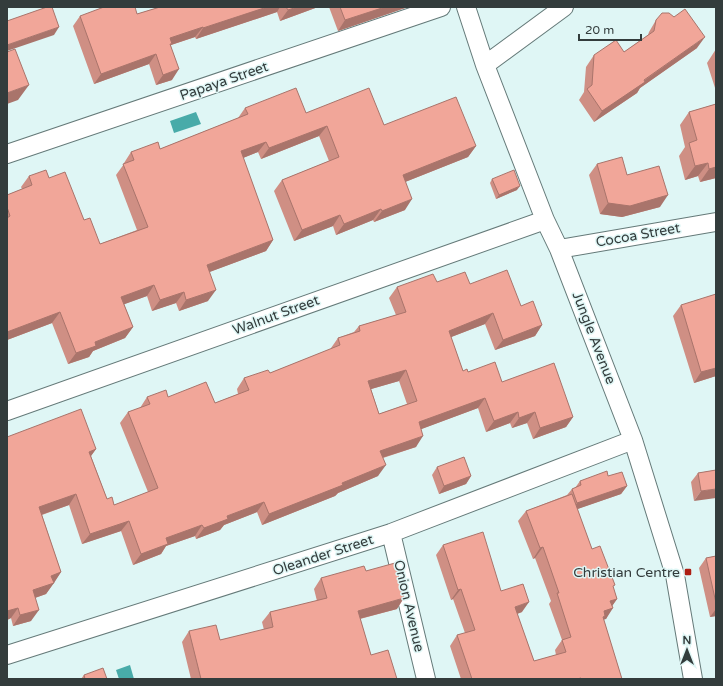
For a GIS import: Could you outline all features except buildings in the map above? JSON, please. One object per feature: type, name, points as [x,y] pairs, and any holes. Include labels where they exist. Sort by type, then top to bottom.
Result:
[{"type":"street","name":"Papaya Street","points":[[7,154],[441,7]]},
{"type":"street","name":"Jungle Avenue","points":[[466,7],[485,65],[545,220],[559,249],[633,440],[675,575],[693,679]]},
{"type":"street","points":[[485,65],[564,7]]},
{"type":"street","name":"Walnut Street","points":[[7,411],[545,220]]},
{"type":"street","name":"Cocoa Street","points":[[559,249],[716,222]]},
{"type":"street","name":"Oleander Street","points":[[7,655],[392,533],[633,440]]},
{"type":"street","name":"Onion Avenue","points":[[392,533],[426,679]]},
{"type":"water","points":[[196,112],[201,124],[174,133],[170,121]]},
{"type":"water","points":[[130,665],[134,679],[119,679],[116,670]]},
{"type":"place","name":"Christian Centre","points":[[688,572]]}]
